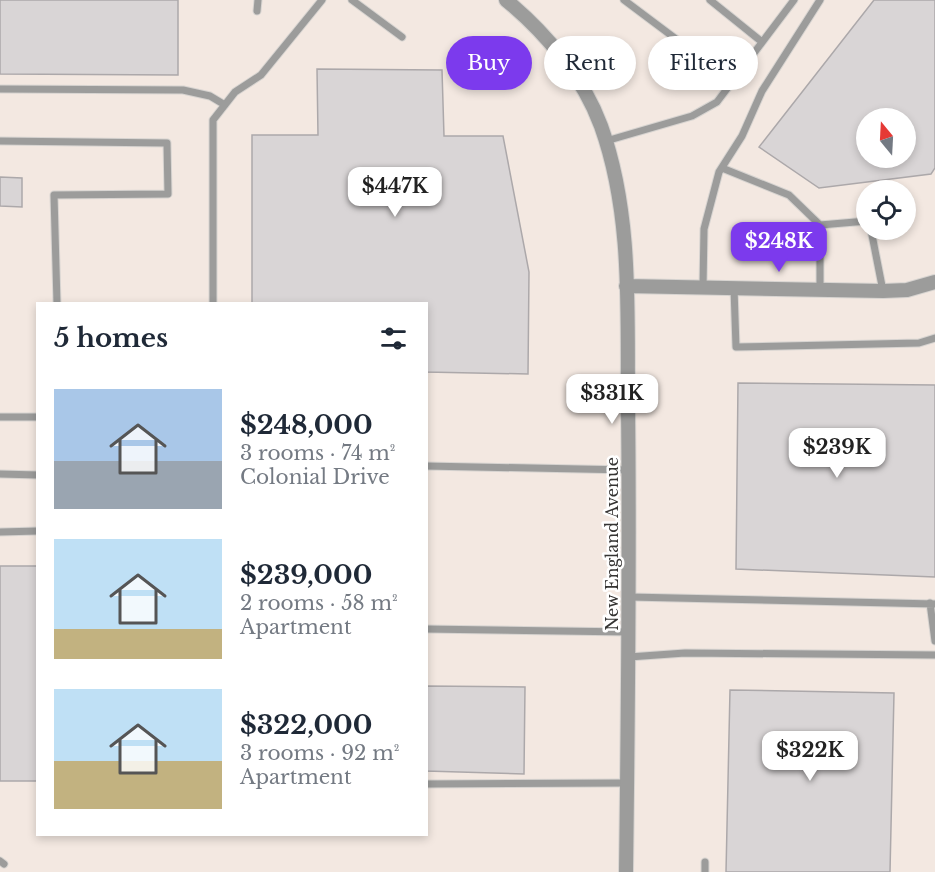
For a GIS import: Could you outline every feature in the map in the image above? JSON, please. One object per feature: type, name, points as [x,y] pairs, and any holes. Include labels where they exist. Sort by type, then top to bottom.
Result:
[{"type":"street","name":"New England Avenue","points":[[506,0],[531,22],[564,61],[592,106],[606,141],[620,207],[626,286],[629,470],[630,597],[626,872]]},
{"type":"street","points":[[626,286],[883,291],[906,290],[935,282]]},
{"type":"lane","points":[[257,10],[258,0]]},
{"type":"lane","points":[[213,302],[213,120],[235,92],[261,75],[322,0]]},
{"type":"lane","points":[[352,0],[402,37]]},
{"type":"lane","points":[[624,0],[672,36]]},
{"type":"lane","points":[[710,0],[762,42]]},
{"type":"lane","points":[[758,47],[794,0]]},
{"type":"lane","points":[[703,287],[704,229],[722,168],[742,136],[762,91],[820,0]]},
{"type":"lane","points":[[0,89],[183,90],[210,96],[225,105]]},
{"type":"lane","points":[[606,141],[692,116],[717,102],[726,90]]},
{"type":"lane","points":[[0,141],[167,144],[168,194],[54,195],[57,302]]},
{"type":"lane","points":[[722,168],[789,195],[820,225],[820,290]]},
{"type":"lane","points":[[820,225],[856,222]]},
{"type":"lane","points":[[873,240],[883,291]]},
{"type":"lane","points":[[734,288],[735,347],[919,343],[935,338]]},
{"type":"lane","points":[[0,417],[36,417]]},
{"type":"lane","points":[[428,466],[629,470]]},
{"type":"lane","points":[[0,474],[36,475]]},
{"type":"lane","points":[[0,532],[36,531]]},
{"type":"lane","points":[[630,597],[932,603],[935,641]]},
{"type":"lane","points":[[428,629],[629,632]]},
{"type":"lane","points":[[629,657],[685,653],[935,655]]},
{"type":"lane","points":[[428,784],[627,783]]},
{"type":"lane","points":[[705,862],[705,872]]},
{"type":"shaded area","points":[[0,0],[935,0],[935,872],[0,872]]},
{"type":"building","points":[[0,0],[178,0],[178,75],[0,74]]},
{"type":"building","points":[[874,0],[935,0],[935,168],[931,174],[883,180],[856,180],[856,183],[819,188],[759,147]]},
{"type":"building","points":[[317,69],[442,70],[444,136],[503,136],[529,272],[528,374],[428,372],[428,302],[252,302],[252,135],[318,135]]},
{"type":"building","points":[[0,177],[22,178],[22,207],[0,206]]},
{"type":"building","points":[[738,383],[935,385],[935,577],[736,569]]},
{"type":"building","points":[[0,566],[36,566],[36,781],[0,781]]},
{"type":"building","points":[[428,686],[525,687],[524,774],[428,771]]},
{"type":"building","points":[[730,690],[894,693],[890,872],[726,872]]}]
